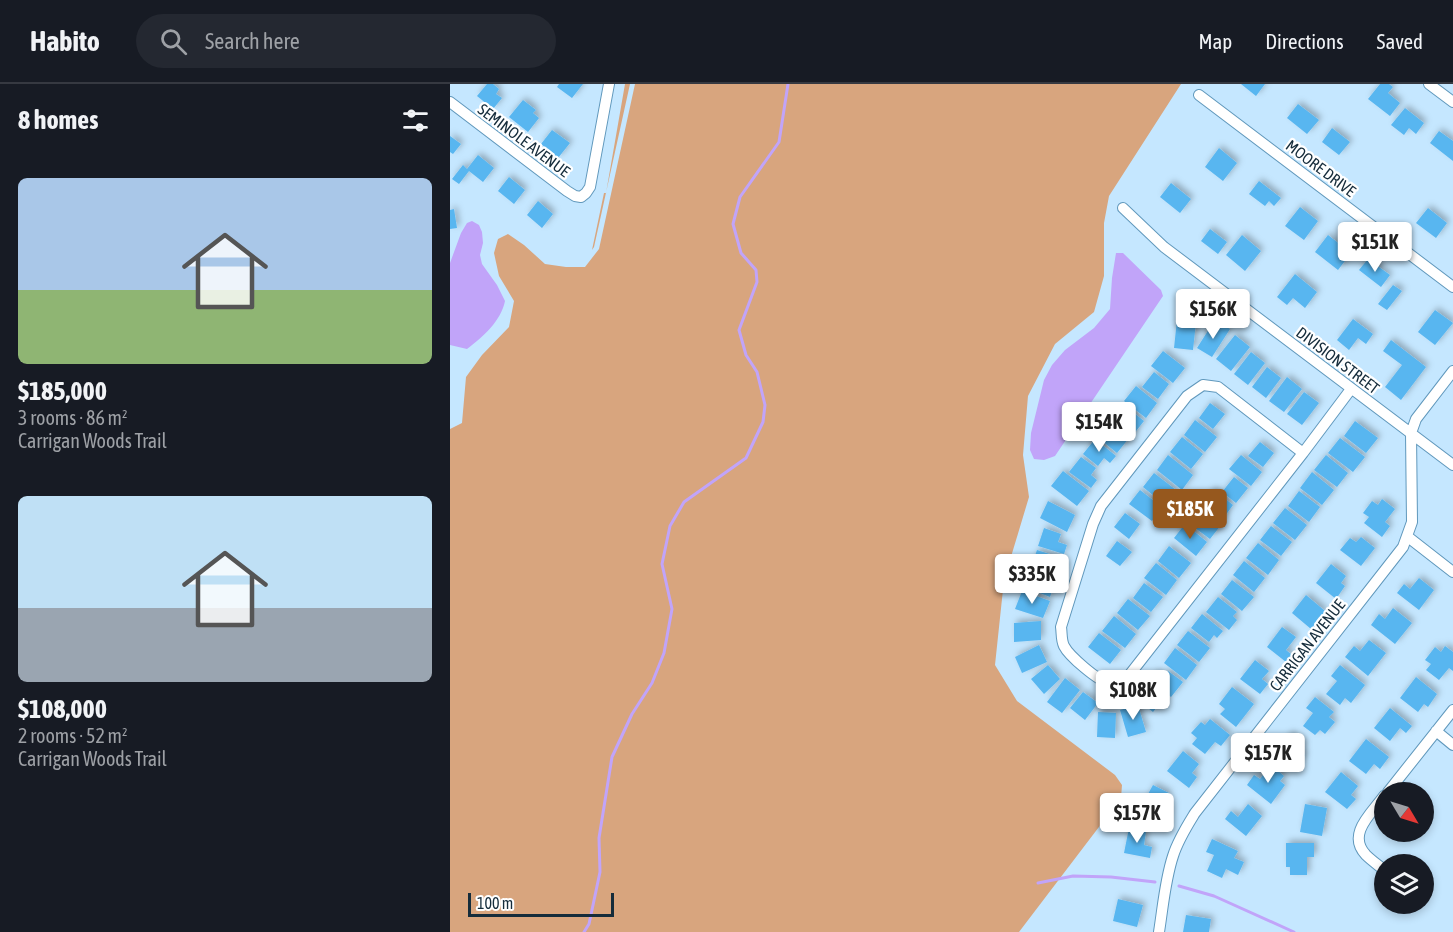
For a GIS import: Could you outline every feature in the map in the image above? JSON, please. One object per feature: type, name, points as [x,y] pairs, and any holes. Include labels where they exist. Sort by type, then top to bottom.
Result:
[{"type":"street","name":"SEMINOLE AVENUE","points":[[450,102],[567,191],[582,197],[590,187],[609,84]]},
{"type":"street","points":[[1429,84],[1453,102]]},
{"type":"street","name":"MOORE DRIVE","points":[[1199,95],[1453,287]]},
{"type":"street","name":"DIVISION STREET","points":[[1123,208],[1164,247],[1453,465]]},
{"type":"street","points":[[1411,433],[1416,419],[1453,371]]},
{"type":"street","points":[[1303,453],[1218,387],[1203,385],[1188,396],[1101,506],[1093,524],[1061,627],[1063,644],[1070,656],[1103,681],[1112,684],[1127,678],[1303,453],[1352,389]]},
{"type":"street","name":"CARRIGAN AVENUE","points":[[1159,932],[1173,856],[1183,832],[1195,813],[1394,560],[1408,537],[1413,522],[1411,433]]},
{"type":"street","points":[[1408,537],[1453,572]]},
{"type":"street","points":[[1396,782],[1453,710]]},
{"type":"street","points":[[1436,731],[1453,745]]},
{"type":"street","points":[[1374,809],[1360,827],[1358,837],[1360,847],[1374,862]]},
{"type":"shaded area","points":[[625,84],[630,84],[606,191]]},
{"type":"shaded area","points":[[635,84],[1181,84],[1109,196],[1104,223],[1104,276],[1094,312],[1055,344],[1028,396],[1023,455],[1029,497],[1004,580],[995,665],[1017,701],[1115,775],[1122,785],[1121,798],[1019,932],[450,932],[450,429],[462,423],[466,377],[482,355],[509,327],[514,301],[499,276],[494,253],[498,239],[508,234],[545,264],[585,267],[599,249]]},
{"type":"shaded area","points":[[604,193],[606,193],[594,247],[592,250]]},
{"type":"shaded area","points":[[472,221],[479,225],[482,232],[483,243],[480,255],[482,264],[505,301],[495,322],[467,349],[450,345],[450,263],[461,233],[467,223]]},
{"type":"shaded area","points":[[1116,253],[1123,253],[1161,290],[1163,296],[1055,456],[1044,460],[1034,459],[1030,450],[1031,433],[1044,380],[1052,365],[1065,350],[1094,328],[1110,309]]},
{"type":"building","points":[[487,84],[493,84],[499,89],[496,94],[502,98],[493,109],[477,96]]},
{"type":"building","points":[[559,84],[583,84],[572,98],[557,87]]},
{"type":"building","points":[[1241,84],[1265,84],[1256,96]]},
{"type":"building","points":[[1380,84],[1389,84],[1393,87],[1388,93],[1400,103],[1390,116],[1368,99]]},
{"type":"building","points":[[523,100],[536,110],[533,113],[539,118],[528,132],[509,117]]},
{"type":"building","points":[[1298,104],[1319,120],[1307,134],[1287,118]]},
{"type":"building","points":[[1405,108],[1424,123],[1416,134],[1409,128],[1404,135],[1391,125]]},
{"type":"building","points":[[1332,128],[1350,142],[1339,155],[1322,142]]},
{"type":"building","points":[[552,130],[570,143],[558,158],[541,144]]},
{"type":"building","points":[[1439,131],[1453,141],[1453,161],[1430,143]]},
{"type":"building","points":[[450,136],[461,144],[453,154],[450,152]]},
{"type":"building","points":[[1219,148],[1237,163],[1223,181],[1205,167]]},
{"type":"building","points":[[478,155],[494,168],[483,182],[469,171],[459,184],[452,179],[463,165],[467,169]]},
{"type":"building","points":[[509,177],[525,190],[514,204],[498,191]]},
{"type":"building","points":[[1259,181],[1281,198],[1274,206],[1269,201],[1265,206],[1249,194]]},
{"type":"building","points":[[1171,183],[1191,199],[1180,213],[1160,197]]},
{"type":"building","points":[[538,201],[553,214],[542,228],[527,215]]},
{"type":"building","points":[[1300,207],[1318,221],[1304,240],[1285,226]]},
{"type":"building","points":[[1428,208],[1447,223],[1436,238],[1416,223]]},
{"type":"building","points":[[454,209],[457,228],[450,229],[450,210]]},
{"type":"building","points":[[1210,229],[1227,242],[1218,254],[1201,241]]},
{"type":"building","points":[[1242,235],[1261,251],[1245,271],[1226,255]]},
{"type":"building","points":[[1328,235],[1351,253],[1338,270],[1315,252]]},
{"type":"building","points":[[1368,259],[1390,275],[1381,287],[1359,270]]},
{"type":"building","points":[[1295,274],[1317,292],[1305,308],[1293,298],[1287,305],[1277,297]]},
{"type":"building","points":[[1393,285],[1402,291],[1387,310],[1378,304]]},
{"type":"building","points":[[1435,310],[1453,323],[1435,345],[1418,332]]},
{"type":"building","points":[[1353,319],[1373,334],[1366,344],[1358,338],[1349,350],[1337,340]]},
{"type":"building","points":[[1177,320],[1196,322],[1193,350],[1174,348]]},
{"type":"building","points":[[1220,323],[1230,329],[1212,357],[1197,348],[1211,326],[1216,329]]},
{"type":"building","points":[[1235,335],[1250,347],[1231,371],[1216,359]]},
{"type":"building","points":[[1391,340],[1426,367],[1401,400],[1385,387],[1402,365],[1383,351]]},
{"type":"building","points":[[1163,351],[1185,368],[1173,383],[1151,366]]},
{"type":"building","points":[[1251,352],[1265,363],[1248,385],[1234,374]]},
{"type":"building","points":[[1267,367],[1281,378],[1266,398],[1252,387]]},
{"type":"building","points":[[1154,372],[1169,384],[1158,399],[1142,387]]},
{"type":"building","points":[[1287,377],[1302,389],[1284,412],[1269,401]]},
{"type":"building","points":[[1136,386],[1157,403],[1146,418],[1124,401]]},
{"type":"building","points":[[1304,392],[1319,403],[1302,425],[1287,414]]},
{"type":"building","points":[[1210,403],[1225,414],[1213,429],[1199,418]]},
{"type":"building","points":[[1129,409],[1144,421],[1132,436],[1117,424]]},
{"type":"building","points":[[1195,420],[1217,437],[1205,452],[1184,435]]},
{"type":"building","points":[[1355,421],[1378,438],[1366,453],[1344,436]]},
{"type":"building","points":[[1112,425],[1129,438],[1117,453],[1101,440]]},
{"type":"building","points":[[1182,437],[1203,454],[1191,469],[1170,452]]},
{"type":"building","points":[[1340,438],[1365,457],[1353,472],[1328,453]]},
{"type":"building","points":[[1095,439],[1116,456],[1110,463],[1104,458],[1098,466],[1083,454]]},
{"type":"building","points":[[1260,442],[1274,453],[1263,467],[1248,456]]},
{"type":"building","points":[[1168,455],[1193,475],[1182,490],[1157,470]]},
{"type":"building","points":[[1241,455],[1262,472],[1251,486],[1229,469]]},
{"type":"building","points":[[1326,455],[1348,473],[1337,487],[1314,470]]},
{"type":"building","points":[[1081,457],[1096,468],[1091,475],[1097,480],[1091,488],[1069,472]]},
{"type":"building","points":[[1063,471],[1089,491],[1077,506],[1051,486]]},
{"type":"building","points":[[1312,472],[1334,490],[1322,505],[1300,488]]},
{"type":"building","points":[[1154,473],[1176,490],[1164,504],[1143,487]]},
{"type":"building","points":[[1234,477],[1248,488],[1236,503],[1222,492]]},
{"type":"building","points":[[1213,489],[1233,505],[1222,520],[1201,504]]},
{"type":"building","points":[[1140,490],[1163,508],[1152,521],[1129,504]]},
{"type":"building","points":[[1299,491],[1320,507],[1309,522],[1288,506]]},
{"type":"building","points":[[1382,499],[1395,509],[1385,522],[1390,526],[1382,537],[1364,523],[1369,517],[1363,513],[1372,501],[1378,505]]},
{"type":"building","points":[[1048,501],[1075,515],[1067,532],[1040,518]]},
{"type":"building","points":[[1199,507],[1221,525],[1210,539],[1187,522]]},
{"type":"building","points":[[1285,508],[1307,525],[1295,540],[1273,523]]},
{"type":"building","points":[[1125,513],[1140,524],[1129,539],[1114,527]]},
{"type":"building","points":[[1185,524],[1207,542],[1196,556],[1174,538]]},
{"type":"building","points":[[1271,526],[1292,542],[1281,556],[1260,540]]},
{"type":"building","points":[[1044,528],[1061,534],[1058,542],[1067,545],[1064,554],[1038,546]]},
{"type":"building","points":[[1361,537],[1375,548],[1361,566],[1340,550],[1350,538],[1356,542]]},
{"type":"building","points":[[1117,541],[1132,552],[1120,566],[1106,556]]},
{"type":"building","points":[[1258,543],[1279,560],[1268,575],[1246,558]]},
{"type":"building","points":[[1169,546],[1191,563],[1179,578],[1158,561]]},
{"type":"building","points":[[1037,550],[1062,558],[1057,575],[1031,567]]},
{"type":"building","points":[[1244,561],[1265,578],[1254,592],[1233,575]]},
{"type":"building","points":[[1156,563],[1177,580],[1166,595],[1144,578]]},
{"type":"building","points":[[1331,564],[1346,576],[1341,583],[1345,586],[1336,599],[1316,583]]},
{"type":"building","points":[[1033,571],[1048,577],[1045,585],[1053,588],[1050,597],[1027,588]]},
{"type":"building","points":[[1419,578],[1434,590],[1419,610],[1397,593],[1404,584],[1410,589]]},
{"type":"building","points":[[1232,580],[1254,597],[1242,611],[1221,594]]},
{"type":"building","points":[[1144,583],[1163,597],[1151,612],[1133,598]]},
{"type":"building","points":[[1022,591],[1050,601],[1043,618],[1015,609]]},
{"type":"building","points":[[1306,595],[1325,611],[1311,629],[1292,613]]},
{"type":"building","points":[[1218,597],[1237,612],[1233,616],[1237,620],[1229,630],[1206,612]]},
{"type":"building","points":[[1128,599],[1150,616],[1138,630],[1117,613]]},
{"type":"building","points":[[1393,608],[1412,623],[1395,644],[1371,625],[1379,614],[1385,619]]},
{"type":"building","points":[[1202,614],[1223,631],[1217,638],[1214,635],[1209,642],[1191,628]]},
{"type":"building","points":[[1114,616],[1136,634],[1125,648],[1102,631]]},
{"type":"building","points":[[1041,621],[1041,640],[1014,642],[1014,623]]},
{"type":"building","points":[[1282,627],[1296,637],[1286,650],[1292,655],[1286,662],[1267,647]]},
{"type":"building","points":[[1188,631],[1210,648],[1199,662],[1177,645]]},
{"type":"building","points":[[1099,633],[1121,650],[1110,664],[1088,647]]},
{"type":"building","points":[[1369,640],[1386,653],[1368,676],[1345,657],[1354,646],[1360,651]]},
{"type":"building","points":[[1039,645],[1047,662],[1022,673],[1015,657]]},
{"type":"building","points":[[1445,646],[1453,652],[1453,671],[1449,668],[1439,680],[1426,670],[1431,664],[1425,660],[1435,647],[1441,652]]},
{"type":"building","points":[[1175,648],[1197,665],[1186,680],[1164,663]]},
{"type":"building","points":[[1255,660],[1269,671],[1262,679],[1268,684],[1260,694],[1240,679]]},
{"type":"building","points":[[1048,665],[1060,679],[1044,694],[1031,679]]},
{"type":"building","points":[[1340,665],[1365,685],[1351,703],[1345,698],[1340,705],[1326,694],[1337,681],[1331,676]]},
{"type":"building","points":[[1168,671],[1183,682],[1171,697],[1150,681],[1156,672],[1163,678]]},
{"type":"building","points":[[1416,677],[1437,694],[1428,707],[1424,704],[1418,712],[1400,698]]},
{"type":"building","points":[[1065,678],[1080,690],[1062,713],[1047,702]]},
{"type":"building","points":[[1150,685],[1165,697],[1153,712],[1138,700]]},
{"type":"building","points":[[1232,687],[1254,704],[1236,727],[1220,714],[1225,709],[1219,704]]},
{"type":"building","points":[[1083,692],[1098,703],[1085,720],[1070,708]]},
{"type":"building","points":[[1315,697],[1334,712],[1329,717],[1335,722],[1325,734],[1320,730],[1315,735],[1303,726],[1313,713],[1306,708]]},
{"type":"building","points":[[1138,705],[1146,732],[1128,737],[1120,710]]},
{"type":"building","points":[[1390,708],[1412,726],[1406,733],[1400,728],[1390,741],[1374,728]]},
{"type":"building","points":[[1098,712],[1116,713],[1115,738],[1097,737]]},
{"type":"building","points":[[1210,719],[1230,735],[1221,746],[1215,742],[1205,754],[1192,744],[1197,738],[1191,733],[1201,722],[1205,725]]},
{"type":"building","points":[[1290,733],[1304,744],[1299,750],[1305,755],[1296,767],[1276,752]]},
{"type":"building","points":[[1366,739],[1389,757],[1380,769],[1374,764],[1366,774],[1349,761]]},
{"type":"building","points":[[1183,751],[1199,764],[1192,773],[1197,777],[1189,788],[1167,771]]},
{"type":"building","points":[[1271,765],[1284,776],[1280,781],[1285,785],[1271,804],[1247,785],[1254,775],[1260,779]]},
{"type":"building","points":[[1341,772],[1358,786],[1351,795],[1356,799],[1347,809],[1325,792]]},
{"type":"building","points":[[1153,785],[1169,793],[1162,808],[1169,812],[1162,825],[1138,812]]},
{"type":"building","points":[[1248,804],[1262,816],[1246,836],[1225,819],[1231,811],[1238,817]]},
{"type":"building","points":[[1305,804],[1327,808],[1322,836],[1300,832]]},
{"type":"building","points":[[1129,828],[1146,832],[1144,845],[1152,847],[1150,858],[1124,853]]},
{"type":"building","points":[[1212,839],[1238,851],[1234,858],[1244,862],[1238,875],[1226,869],[1222,878],[1207,871],[1214,855],[1206,852]]},
{"type":"building","points":[[1286,843],[1314,843],[1314,857],[1307,857],[1307,875],[1290,875],[1290,867],[1286,867]]},
{"type":"building","points":[[1118,899],[1143,905],[1137,927],[1113,921]]},
{"type":"building","points":[[1186,915],[1211,919],[1209,932],[1183,932]]},
{"type":"waterway","points":[[584,932],[589,924],[600,872],[599,838],[612,757],[632,714],[652,683],[664,653],[672,609],[662,564],[670,526],[684,502],[746,458],[763,422],[765,405],[757,372],[746,355],[739,330],[757,282],[756,270],[741,253],[733,224],[740,197],[779,142],[788,84]]},
{"type":"waterway","points":[[1038,883],[1073,876],[1155,882]]},
{"type":"waterway","points":[[1179,886],[1214,896],[1294,932]]}]
